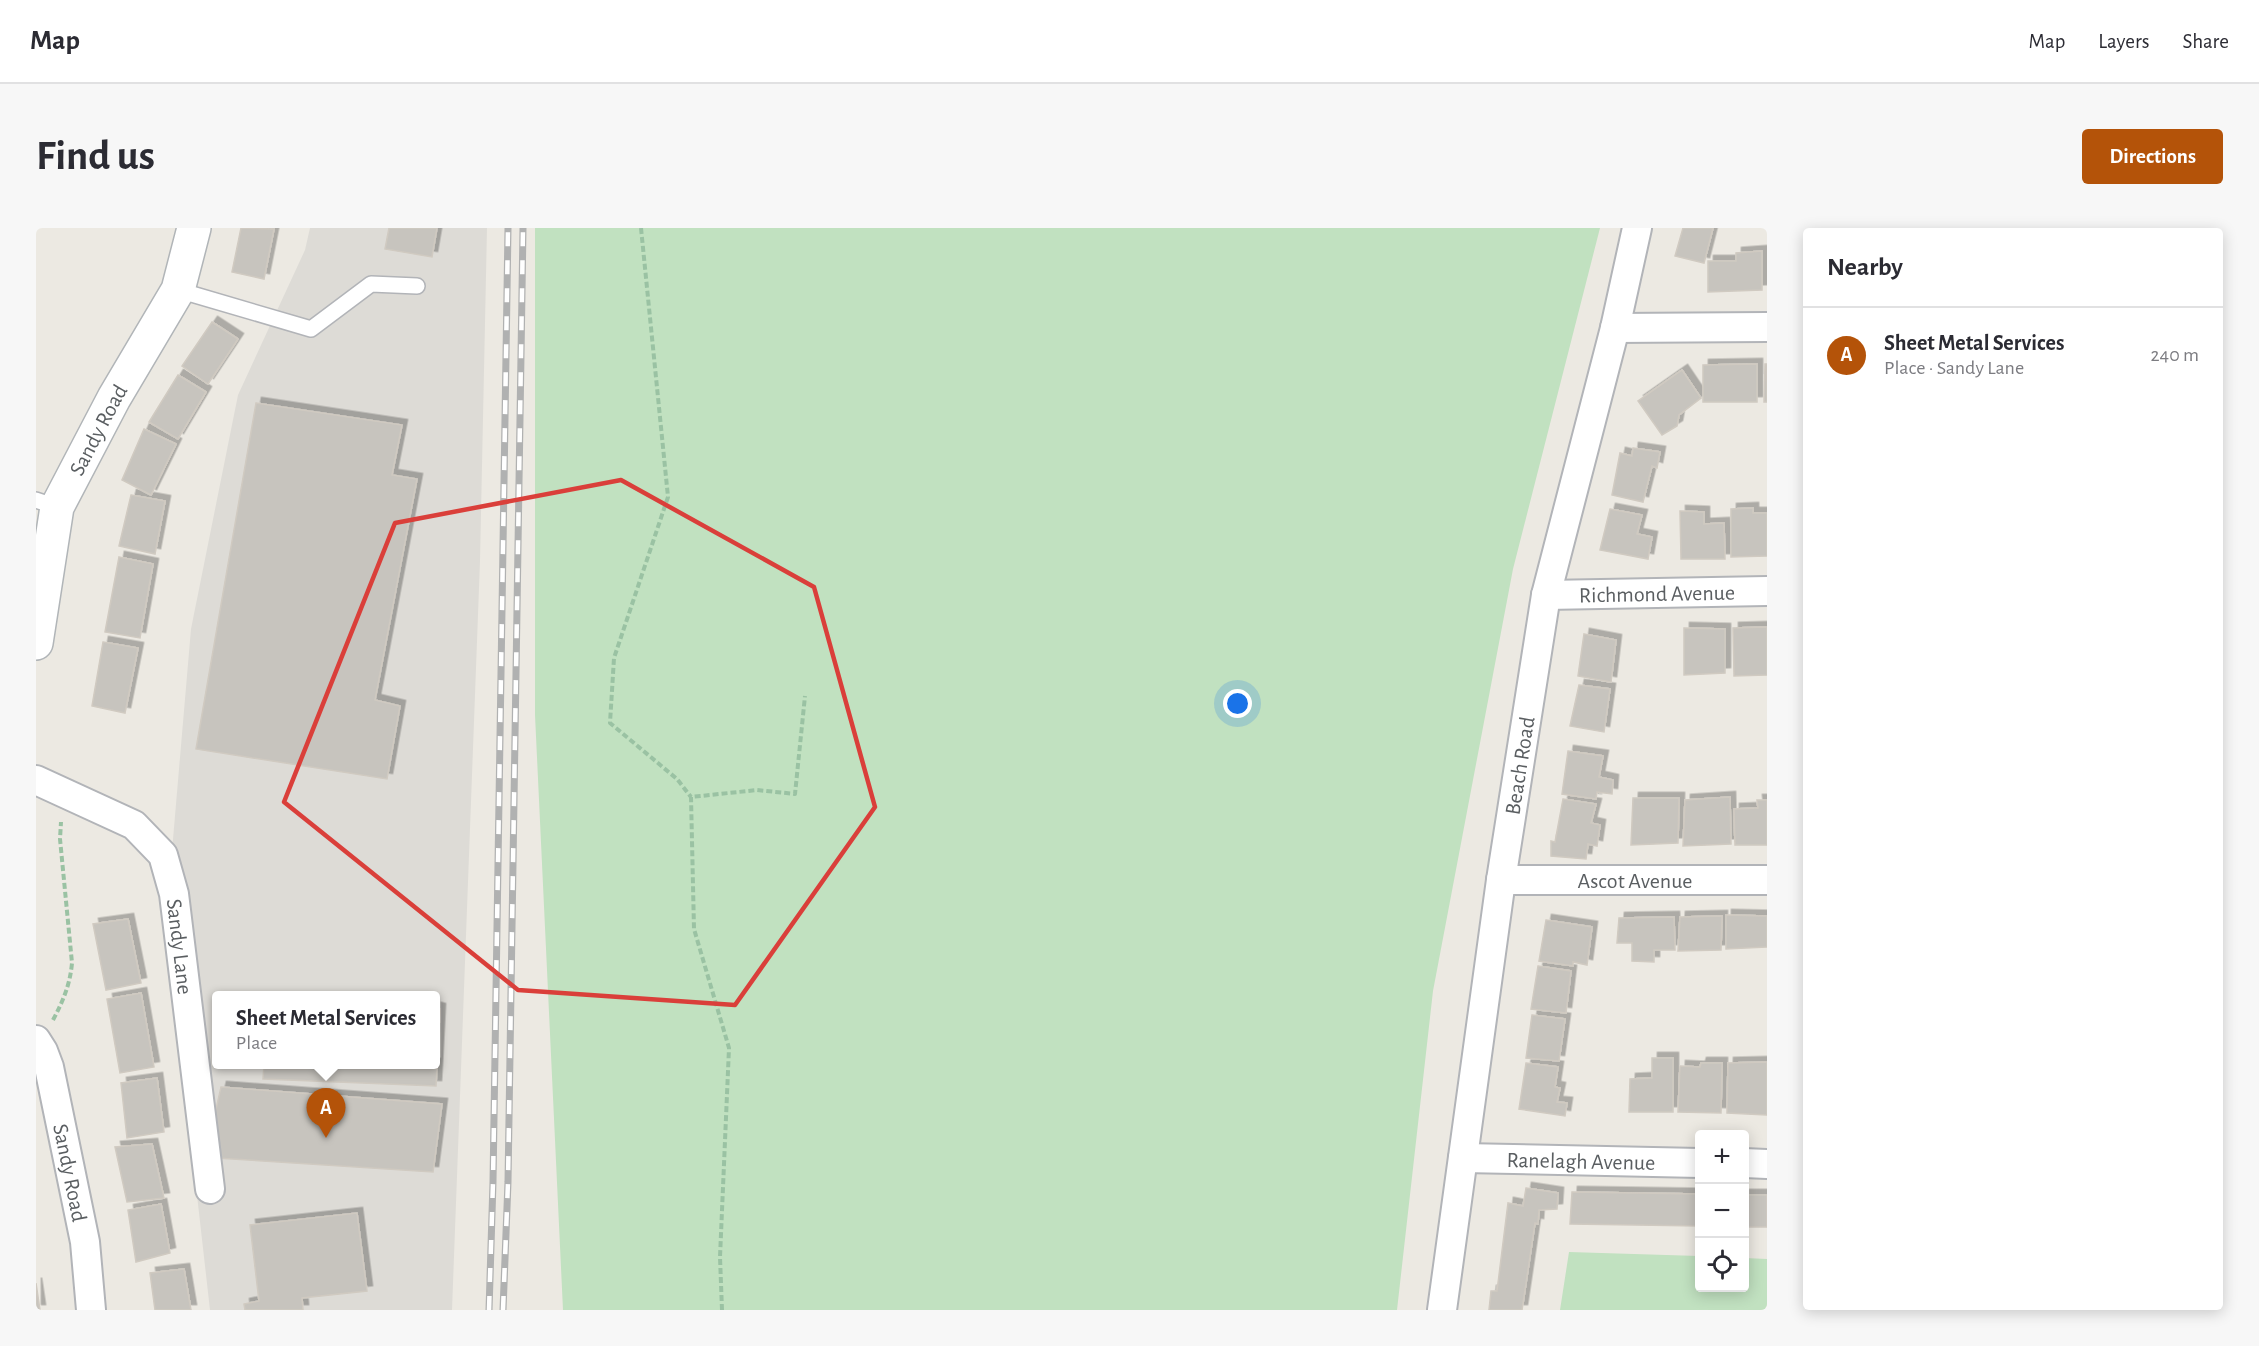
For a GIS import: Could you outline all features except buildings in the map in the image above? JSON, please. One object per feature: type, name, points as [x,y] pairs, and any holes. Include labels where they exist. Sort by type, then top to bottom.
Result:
[{"type":"main road","name":"Sandy Road","points":[[36,643],[47,504],[114,398],[178,290],[194,228]]},
{"type":"street","name":"Beach Road","points":[[1442,1310],[1501,880],[1546,595],[1615,328],[1637,228]]},
{"type":"street","points":[[1615,328],[1767,327]]},
{"type":"street","name":"Richmond Avenue","points":[[1546,595],[1767,591]]},
{"type":"street","name":"Sandy Lane","points":[[36,780],[134,825],[163,855],[174,894],[210,1189]]},
{"type":"street","name":"Ascot Avenue","points":[[1501,880],[1767,880]]},
{"type":"street","name":"Sandy Road","points":[[43,1032],[43,1051],[49,1067],[85,1242],[91,1310]]},
{"type":"street","name":"Ranelagh Avenue","points":[[1463,1158],[1695,1163]]},
{"type":"street","points":[[1749,1163],[1767,1164]]},
{"type":"lane","points":[[178,290],[311,329],[371,284],[417,286]]},
{"type":"path","points":[[641,228],[668,497],[614,658],[610,723],[677,779],[691,797],[694,929],[729,1048],[720,1257],[722,1310]]},
{"type":"path","points":[[691,797],[757,790],[795,794],[805,696]]},
{"type":"path","points":[[43,1032],[65,996],[70,981],[72,963],[60,825],[70,796]]},
{"type":"highlighted area","points":[[621,480],[814,587],[875,807],[735,1005],[518,990],[284,802],[395,523]]},
{"type":"shaded area","points":[[310,228],[487,228],[480,561],[452,1310],[210,1310],[166,921],[191,629],[238,395],[305,250]]},
{"type":"green space","points":[[535,228],[1600,228],[1513,569],[1433,991],[1397,1310],[563,1310],[535,715]]},
{"type":"green space","points":[[1569,1252],[1695,1256],[1695,1292],[1749,1292],[1749,1258],[1767,1259],[1767,1310],[1560,1310]]},
{"type":"railway","points":[[489,1310],[508,228]]},
{"type":"railway","points":[[503,1310],[508,1182],[523,228]]},
{"type":"place","name":"Sheet Metal Services","points":[[326,1138]]}]
